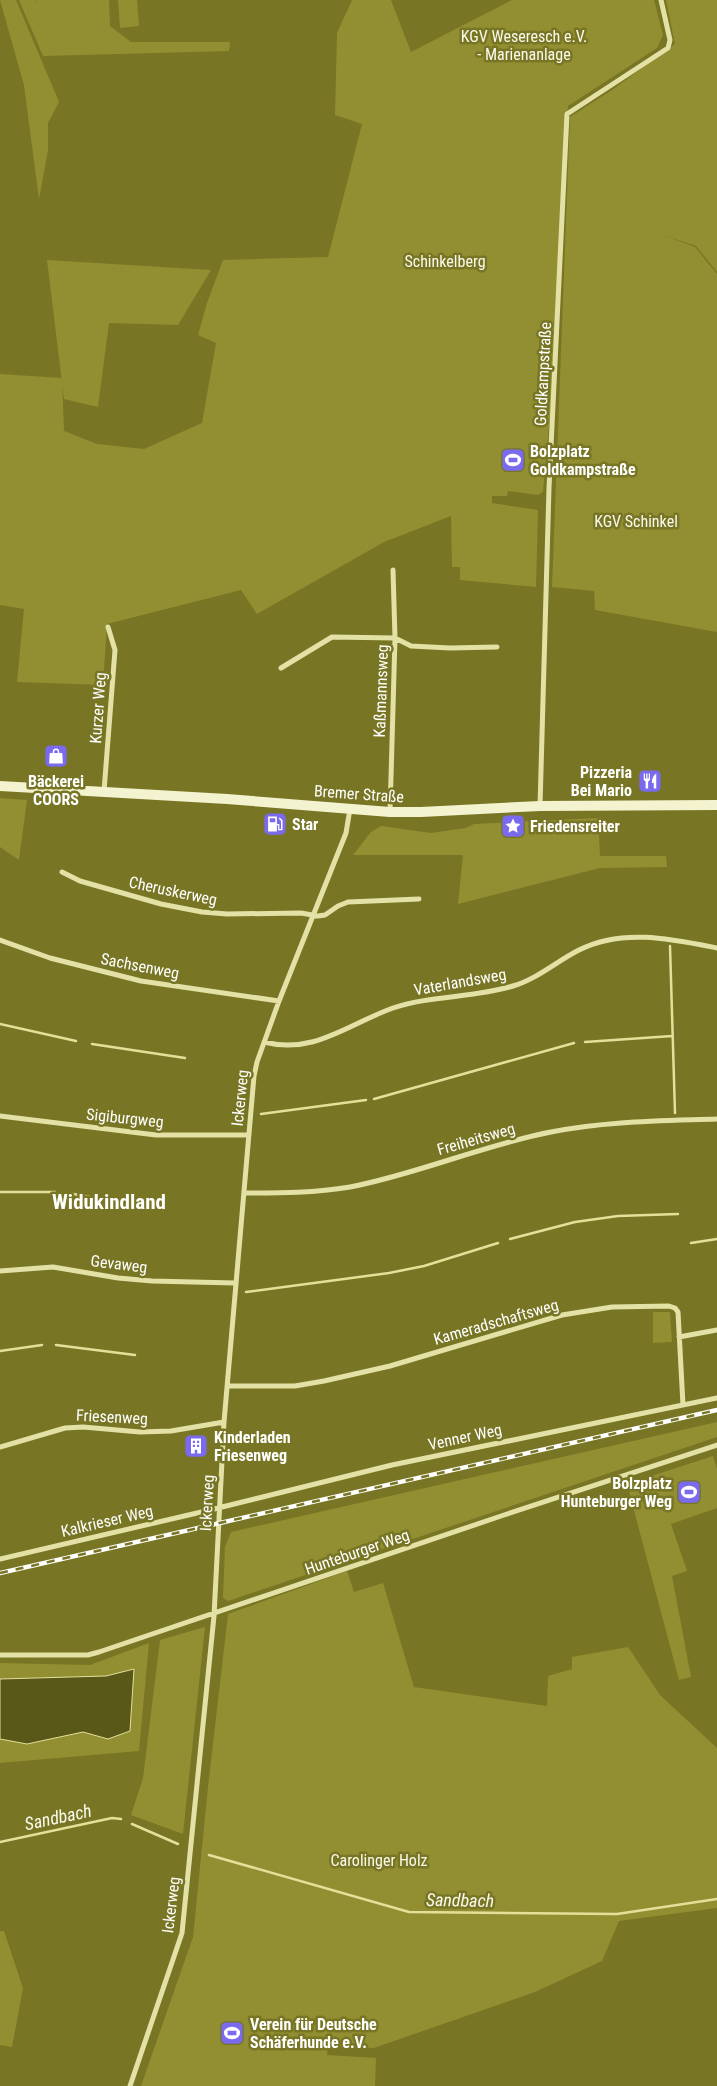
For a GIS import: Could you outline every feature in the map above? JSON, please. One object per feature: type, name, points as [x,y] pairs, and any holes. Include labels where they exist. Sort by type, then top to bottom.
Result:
[{"type":"main road","name":"Bremer Straße","points":[[0,786],[104,791],[390,812],[436,812],[540,806],[717,805]]},
{"type":"street","name":"Goldkampstraße","points":[[540,806],[549,488],[567,114],[668,48],[670,40],[661,0]]},
{"type":"street","name":"Kaßmannsweg","points":[[390,812],[395,638],[393,570]]},
{"type":"street","name":"Kurzer Weg","points":[[104,791],[115,650],[108,627]]},
{"type":"street","points":[[281,668],[332,637],[395,638],[411,646],[450,648],[497,647]]},
{"type":"street","name":"Ickerweg","points":[[130,2086],[182,1933],[214,1613],[224,1422],[254,1076],[279,1001],[346,833],[350,809]]},
{"type":"street","name":"Cheruskerweg","points":[[62,872],[80,881],[182,909],[227,914],[301,913],[312,916]]},
{"type":"street","points":[[312,916],[325,915],[348,902],[419,899]]},
{"type":"street","name":"Vaterlandsweg","points":[[264,1042],[279,1046],[309,1044],[393,1008],[421,1000],[513,986],[529,980],[579,950],[609,939],[646,938],[717,948]]},
{"type":"street","name":"Sachsenweg","points":[[0,940],[50,958],[141,981],[279,1001]]},
{"type":"street","name":"Sigiburgweg","points":[[0,1116],[156,1135],[249,1135]]},
{"type":"street","name":"Freiheitsweg","points":[[244,1194],[292,1194],[350,1187],[549,1132],[583,1126],[630,1122],[717,1119]]},
{"type":"street","name":"Gevaweg","points":[[0,1271],[53,1267],[135,1279],[235,1283]]},
{"type":"street","name":"Kameradschaftsweg","points":[[228,1386],[295,1386],[354,1376],[562,1315],[612,1307],[669,1306],[675,1308],[678,1312],[683,1405]]},
{"type":"street","points":[[679,1337],[717,1330]]},
{"type":"street","name":"Venner Weg","points":[[220,1508],[392,1465],[717,1398]]},
{"type":"street","name":"Friesenweg","points":[[0,1447],[65,1428],[83,1427],[148,1432],[171,1431],[224,1422]]},
{"type":"street","name":"Hunteburger Weg","points":[[0,1655],[88,1655],[717,1445]]},
{"type":"street","name":"Kalkrieser Weg","points":[[0,1559],[220,1508]]},
{"type":"green space","points":[[0,0],[16,0],[59,102],[48,123],[48,150],[39,199],[24,85]]},
{"type":"green space","points":[[19,0],[35,0],[36,2],[36,0],[109,0],[110,26],[131,42],[230,42],[229,51],[43,56]]},
{"type":"green space","points":[[118,0],[137,0],[139,26],[120,28]]},
{"type":"green space","name":"Schinkelberg","points":[[352,0],[391,0],[411,52],[512,0],[654,0],[663,35],[657,48],[568,106],[552,393],[543,492],[538,495],[508,491],[507,496],[492,496],[492,503],[538,510],[536,587],[460,580],[460,567],[452,567],[451,516],[384,542],[257,614],[241,590],[107,624],[103,685],[17,682],[24,609],[0,605],[0,374],[62,378],[64,431],[97,444],[144,449],[202,423],[216,343],[198,335],[207,303],[223,260],[328,257],[362,124],[335,115],[337,33]]},
{"type":"green space","name":"KGV Schinkel","points":[[666,0],[717,0],[717,272],[696,246],[663,235],[695,247],[717,274],[717,632],[595,610],[594,591],[552,587],[570,117],[612,90],[675,44]]},
{"type":"green space","points":[[47,260],[211,270],[178,325],[109,323],[98,407],[64,399]]},
{"type":"green space","points":[[0,798],[27,800],[19,860],[0,847]]},
{"type":"green space","points":[[598,818],[600,856],[666,856],[667,867],[600,868],[458,904],[463,855],[353,855],[371,832],[381,826],[431,833],[466,828],[474,824]]},
{"type":"green space","points":[[653,1312],[670,1312],[672,1342],[653,1343]]},
{"type":"green space","points":[[717,1422],[717,1437],[228,1601],[223,1598],[225,1547],[231,1532]]},
{"type":"green space","points":[[713,1456],[717,1469],[717,1508],[671,1524],[687,1571],[672,1576],[691,1677],[679,1680],[627,1484]]},
{"type":"green space","name":"Carolinger Holz","points":[[347,1571],[354,1592],[383,1583],[414,1687],[547,1706],[548,1676],[572,1669],[572,1657],[628,1647],[660,1695],[717,1748],[717,1908],[619,1921],[602,1961],[535,1992],[374,2048],[328,2047],[327,2055],[376,2058],[375,2086],[141,2086],[193,1937],[228,1614]]},
{"type":"green space","points":[[205,1627],[183,1834],[131,1815],[143,1778],[160,1640]]},
{"type":"green space","points":[[149,1643],[139,1751],[0,1763],[0,1663],[90,1665]]},
{"type":"green space","points":[[0,1931],[4,1931],[23,1988],[12,2047],[0,2045]]},
{"type":"shaded area","points":[[134,1669],[130,1731],[108,1739],[83,1732],[27,1744],[0,1739],[0,1679],[106,1676]]},
{"type":"waterway","points":[[670,946],[675,1113]]},
{"type":"waterway","points":[[0,1024],[76,1041]]},
{"type":"waterway","points":[[585,1042],[672,1036]]},
{"type":"waterway","points":[[374,1099],[574,1043]]},
{"type":"waterway","points":[[92,1044],[185,1058]]},
{"type":"waterway","points":[[261,1114],[366,1100]]},
{"type":"waterway","points":[[0,1192],[55,1192]]},
{"type":"waterway","points":[[73,1194],[163,1210]]},
{"type":"waterway","points":[[510,1239],[575,1222],[618,1216],[678,1214]]},
{"type":"waterway","points":[[691,1243],[717,1239]]},
{"type":"waterway","points":[[246,1292],[389,1273],[424,1266],[498,1243]]},
{"type":"waterway","points":[[0,1351],[42,1345]]},
{"type":"waterway","points":[[56,1345],[135,1355]]},
{"type":"waterway","name":"Sandbach","points":[[0,1842],[112,1818],[121,1819]]},
{"type":"waterway","name":"Sandbach","points":[[132,1824],[178,1844]]},
{"type":"waterway","name":"Sandbach","points":[[209,1855],[409,1912],[617,1914],[717,1899]]},
{"type":"railway","points":[[0,1573],[717,1410]]},
{"type":"place","name":"Bolzplatz Goldkampstraße","points":[[513,460]]},
{"type":"place","name":"Bäckerei COORS","points":[[56,756]]},
{"type":"place","name":"Pizzeria Bei Mario","points":[[650,781]]},
{"type":"place","name":"Star","points":[[275,824]]},
{"type":"place","name":"Friedensreiter","points":[[513,826]]},
{"type":"place","name":"Kinderladen Friesenweg","points":[[196,1446]]},
{"type":"place","name":"Bolzplatz Hunteburger Weg","points":[[689,1492]]},
{"type":"place","name":"Verein für Deutsche Schäferhunde e.V.","points":[[232,2033]]},
{"type":"district","name":"Widukindland","points":[[109,1202]]},
{"type":"park label","name":"KGV Weseresch e.V. - Marienanlage","points":[[524,45]]}]
